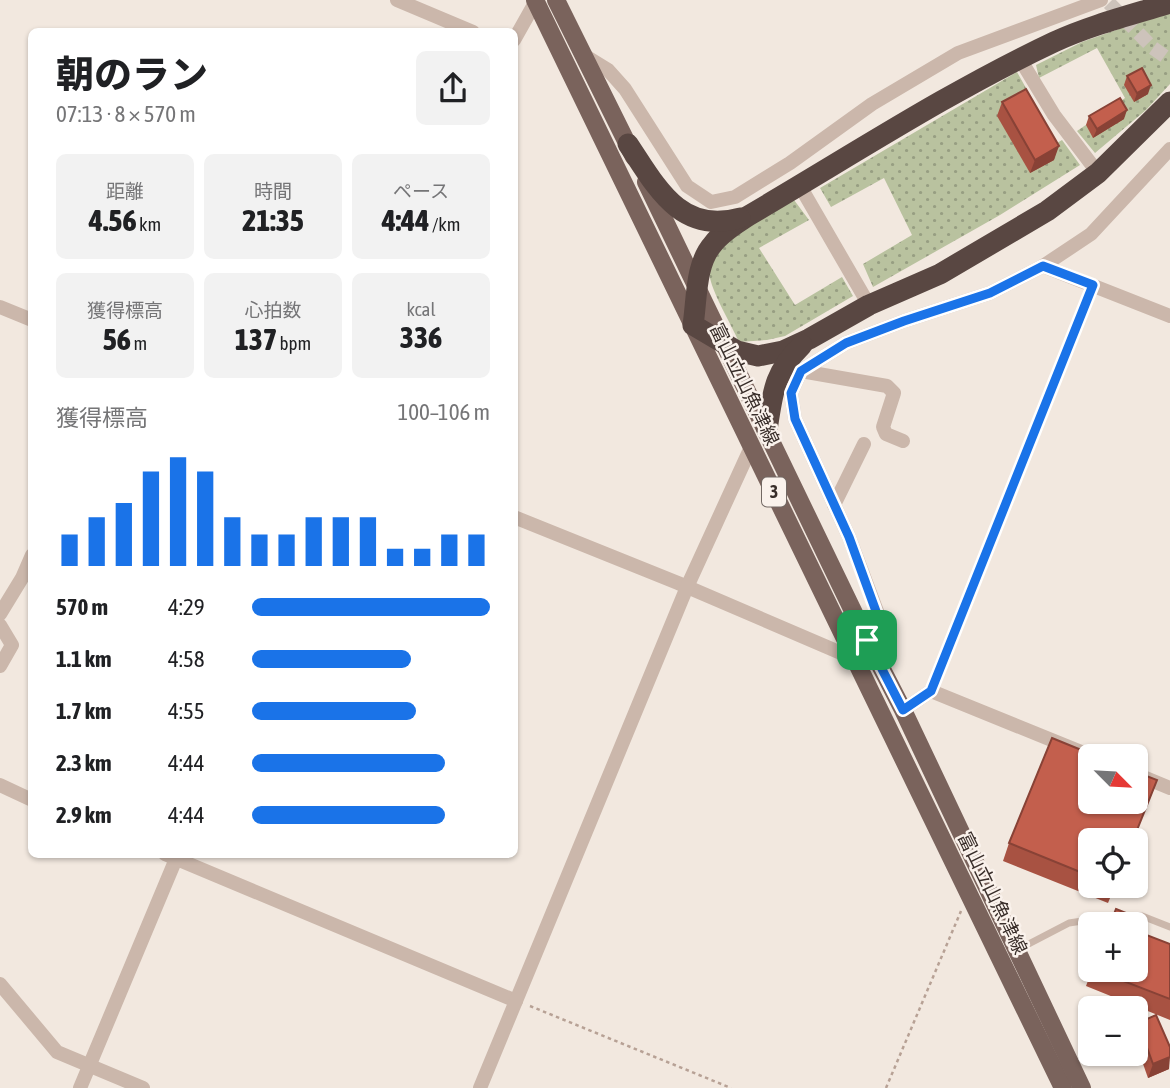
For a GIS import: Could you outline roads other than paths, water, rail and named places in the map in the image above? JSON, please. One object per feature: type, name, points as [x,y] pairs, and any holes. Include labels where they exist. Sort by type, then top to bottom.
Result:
[{"type":"highway","points":[[1170,3],[1090,28],[1020,59],[920,114],[748,216],[720,237],[707,251],[702,263],[693,325],[737,351],[758,356],[783,351],[869,305],[940,274],[1047,211],[1098,173],[1170,102]]},
{"type":"highway","points":[[628,144],[669,202],[685,215],[712,222],[727,222],[748,216]]},
{"type":"highway","points":[[759,438],[781,368],[808,339]]},
{"type":"main road","name":"富山立山魚津線","points":[[536,0],[693,325],[759,438],[903,710],[1082,1088]]},
{"type":"main road","name":"富山立山魚津線","points":[[556,0],[725,344],[759,438],[855,659],[1063,1088]]},
{"type":"street","points":[[397,0],[464,28]]},
{"type":"street","points":[[518,33],[536,0]]},
{"type":"street","points":[[581,53],[608,70],[625,89],[687,186],[711,202],[736,197],[790,163],[872,104],[958,52],[1077,5],[1105,1]]},
{"type":"street","points":[[1020,59],[1054,115],[1098,173]]},
{"type":"street","points":[[867,640],[873,631],[877,614],[849,537],[795,419],[791,393],[801,371],[846,343],[990,293],[1043,266],[1091,234],[1170,149]]},
{"type":"street","points":[[800,186],[869,305]]},
{"type":"street","points":[[1043,266],[1170,316]]},
{"type":"street","points":[[0,307],[28,318]]},
{"type":"street","points":[[801,371],[887,386],[894,393],[883,427],[886,434],[903,441]]},
{"type":"street","points":[[480,1088],[687,587],[759,438]]},
{"type":"street","points":[[834,505],[863,444]]},
{"type":"street","points":[[518,519],[855,659]]},
{"type":"street","points":[[0,614],[28,564]]},
{"type":"street","points":[[0,625],[12,645],[0,666]]},
{"type":"street","points":[[903,710],[931,691],[1078,751]]},
{"type":"street","points":[[1148,779],[1170,788]]},
{"type":"street","points":[[0,785],[28,798]]},
{"type":"street","points":[[80,1088],[172,858]]},
{"type":"street","points":[[180,858],[516,1001]]},
{"type":"street","points":[[0,984],[57,1052],[143,1088]]},
{"type":"lane","points":[[1016,951],[1069,923],[1080,921],[1142,916],[1170,927]]},
{"type":"tunnel","points":[[1109,3],[1153,48],[1170,60]]}]
